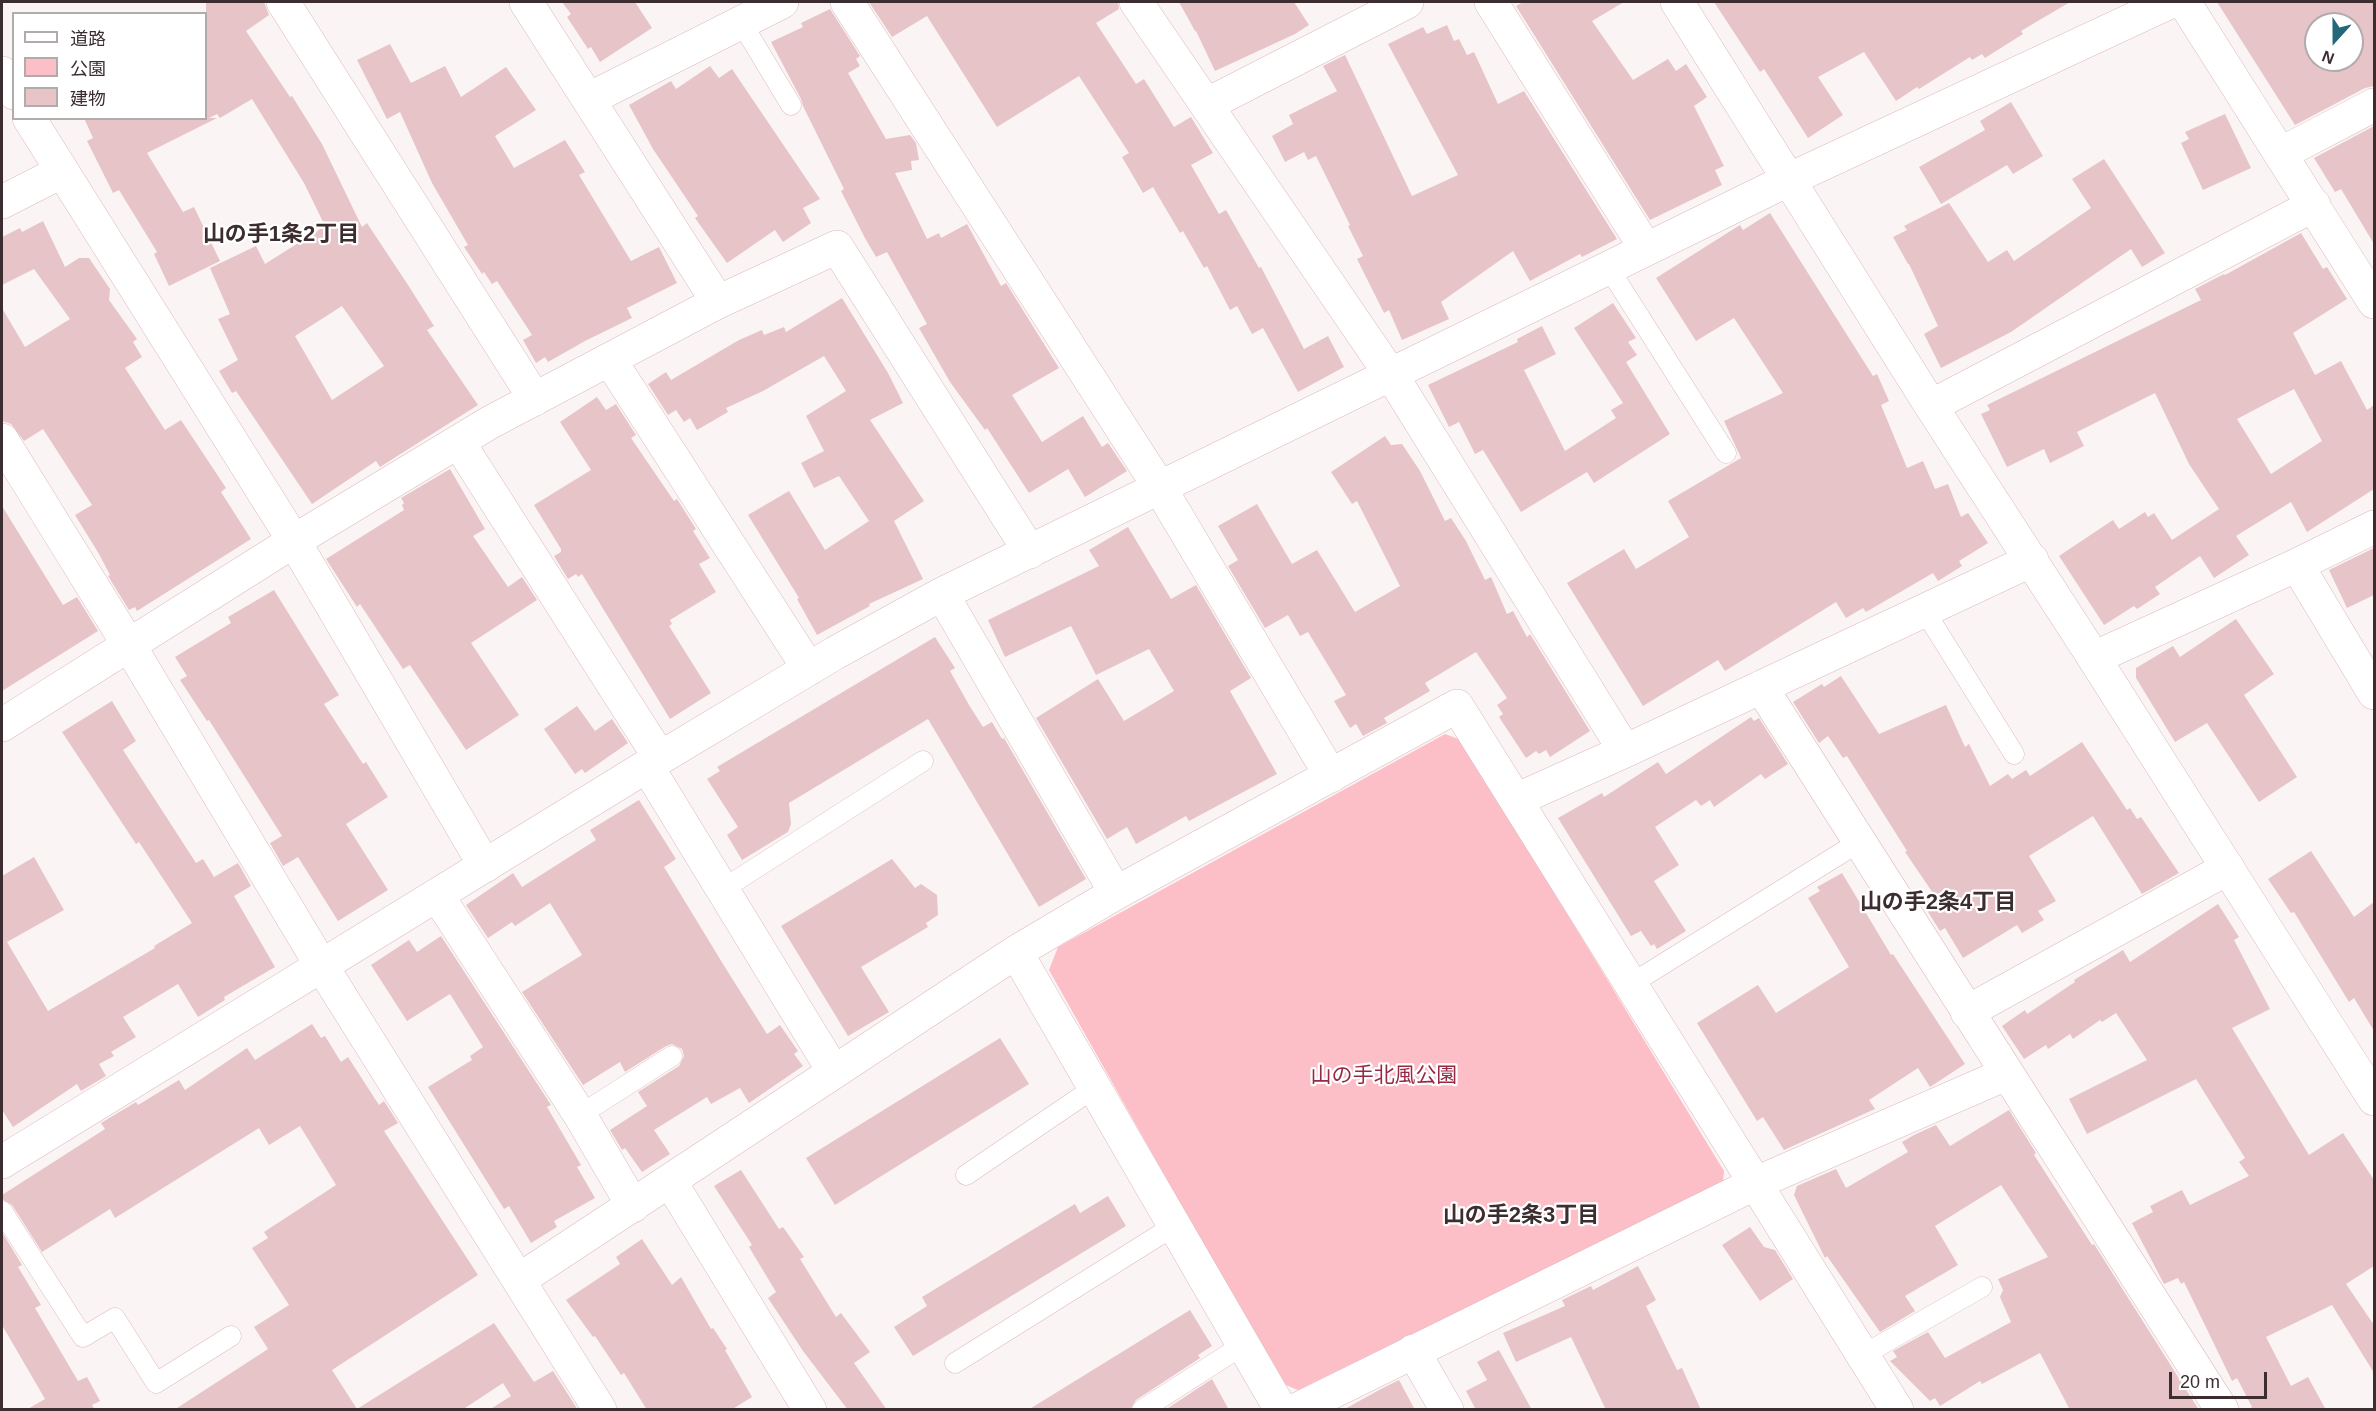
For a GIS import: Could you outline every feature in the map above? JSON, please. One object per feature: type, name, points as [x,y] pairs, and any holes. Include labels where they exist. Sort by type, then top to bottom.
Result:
[{"type":"street","points":[[283,2],[536,399]]},
{"type":"street","points":[[526,2],[718,302]]},
{"type":"street","points":[[589,99],[782,2]]},
{"type":"street","points":[[847,2],[1161,488],[1331,776]]},
{"type":"street","points":[[1136,2],[1390,373],[1625,752]]},
{"type":"street","points":[[1208,104],[1407,2]]},
{"type":"street","points":[[1491,2],[1646,249]]},
{"type":"street","points":[[1677,2],[1931,406],[2032,560],[2374,1100]]},
{"type":"street","points":[[2,1162],[654,762],[809,669],[942,594],[1788,180],[2170,2]]},
{"type":"street","points":[[2184,2],[2374,302]]},
{"type":"street","points":[[2,73],[12,90]]},
{"type":"street","points":[[2280,154],[2374,105]]},
{"type":"street","points":[[30,120],[294,541],[485,866]]},
{"type":"street","points":[[2,202],[61,172]]},
{"type":"street","points":[[1931,406],[2314,205]]},
{"type":"street","points":[[2,725],[294,541],[489,423],[718,302],[837,248],[1030,552]]},
{"type":"street","points":[[610,360],[809,669]]},
{"type":"street","points":[[2,440],[321,965],[600,1410]]},
{"type":"street","points":[[459,443],[654,762],[723,889],[834,1071]]},
{"type":"street","points":[[2094,658],[2297,566],[2374,527]]},
{"type":"street","points":[[1516,800],[1625,752],[2032,560]]},
{"type":"street","points":[[2297,566],[2374,693]]},
{"type":"street","points":[[942,594],[1116,893]]},
{"type":"street","points":[[1761,687],[2222,1410]]},
{"type":"street","points":[[519,1280],[1016,952],[1116,893],[1457,706],[1897,1410]]},
{"type":"street","points":[[1967,1012],[2228,868]]},
{"type":"street","points":[[437,895],[580,1115],[633,1206]]},
{"type":"street","points":[[1016,952],[1281,1410]]},
{"type":"street","points":[[1296,1410],[1756,1183],[2006,1074]]},
{"type":"street","points":[[670,1181],[810,1410]]},
{"type":"street","points":[[1413,1351],[1447,1410]]},
{"type":"lane","points":[[741,22],[791,105]]},
{"type":"lane","points":[[1608,267],[1726,453]]},
{"type":"lane","points":[[1924,610],[2014,754]]},
{"type":"lane","points":[[723,889],[923,761]]},
{"type":"lane","points":[[1631,984],[1859,842]]},
{"type":"lane","points":[[580,1115],[672,1056]]},
{"type":"lane","points":[[966,1175],[1094,1088]]},
{"type":"lane","points":[[2,1211],[83,1337],[115,1318],[156,1383],[231,1336]]},
{"type":"lane","points":[[955,1363],[1174,1226]]},
{"type":"lane","points":[[1863,1355],[1982,1287]]},
{"type":"lane","points":[[1142,1410],[1243,1345]]},
{"type":"green space","name":"山の手北風公園","points":[[1445,734],[1461,740],[1724,1171],[1723,1182],[1298,1390],[1281,1383],[1049,970],[1058,947]]},
{"type":"building","points":[[206,2],[264,2],[269,15],[246,31],[290,97],[292,96],[322,144],[362,227],[367,223],[408,285],[434,326],[427,330],[478,405],[380,467],[376,461],[312,504],[236,391],[232,393],[219,371],[238,360],[218,319],[230,314],[210,268],[256,246],[265,264],[325,226],[304,183],[252,99],[220,118],[217,114],[209,118],[217,118],[147,153],[183,212],[194,207],[220,261],[169,286],[154,254],[157,252],[119,190],[113,193],[87,141],[93,138],[85,120],[207,120]],"holes":[[[342,306],[384,366],[332,400],[295,336]]]},
{"type":"building","points":[[562,2],[635,2],[652,28],[600,62],[591,47],[588,49],[567,17],[571,14]]},
{"type":"building","points":[[869,2],[1118,2],[1119,9],[1096,23],[1136,84],[1144,79],[1174,127],[1191,117],[1213,153],[1191,165],[1219,214],[1226,210],[1259,268],[1261,267],[1304,349],[1328,336],[1344,367],[1298,392],[1263,328],[1252,334],[1237,306],[1230,310],[1207,266],[1204,268],[1183,231],[1180,233],[1153,187],[1143,193],[1122,157],[1129,153],[1079,76],[997,127],[927,16],[892,37]]},
{"type":"building","points":[[1179,2],[1294,2],[1309,25],[1295,34],[1215,71]]},
{"type":"building","points":[[1523,2],[1624,2],[1592,21],[1633,80],[1668,59],[1676,71],[1686,64],[1707,97],[1694,106],[1724,166],[1715,170],[1722,185],[1650,220],[1516,6]]},
{"type":"building","points":[[1714,2],[2070,2],[2021,31],[2023,34],[1985,58],[1982,54],[1972,60],[1970,57],[1896,101],[1864,52],[1818,77],[1843,115],[1808,138],[1764,69],[1760,72]]},
{"type":"building","points":[[2217,2],[2374,2],[2374,86],[2365,88],[2295,125]]},
{"type":"building","points":[[830,9],[860,56],[856,59],[860,66],[848,73],[886,139],[910,135],[916,143],[919,160],[911,161],[912,170],[895,173],[927,239],[939,233],[941,238],[967,224],[1001,286],[1006,283],[1059,368],[1012,395],[1042,442],[1083,416],[1102,447],[1108,443],[1127,471],[1085,497],[1068,469],[1029,493],[987,428],[985,430],[950,382],[919,328],[927,324],[887,252],[876,257],[865,238],[841,191],[844,189],[801,99],[771,42],[803,27],[801,23]]},
{"type":"building","points":[[1447,25],[1454,41],[1459,39],[1467,55],[1474,52],[1498,104],[1524,91],[1617,239],[1582,257],[1580,254],[1530,281],[1513,251],[1441,302],[1449,319],[1402,340],[1389,310],[1384,313],[1357,259],[1363,256],[1316,156],[1308,160],[1304,152],[1285,162],[1272,136],[1293,124],[1289,115],[1337,91],[1323,66],[1345,55],[1412,196],[1458,175],[1388,44],[1423,27],[1427,34]]},
{"type":"building","points":[[390,44],[411,83],[445,66],[461,97],[506,67],[536,110],[495,136],[514,168],[565,140],[585,172],[579,175],[631,261],[659,247],[677,283],[627,308],[632,318],[548,362],[545,357],[536,363],[523,340],[532,335],[497,281],[492,284],[484,272],[482,274],[464,247],[468,245],[432,183],[400,112],[387,119],[357,60]]},
{"type":"building","points":[[710,66],[719,78],[732,69],[820,199],[803,208],[811,223],[783,242],[775,230],[727,263],[695,218],[698,216],[653,149],[629,105],[671,81],[676,89]]},
{"type":"building","points":[[2011,102],[2043,156],[2013,174],[2007,165],[1941,204],[1919,167],[1985,130],[1980,121]]},
{"type":"building","points":[[2225,114],[2251,168],[2203,190],[2181,143],[2189,139],[2185,132]]},
{"type":"building","points":[[2374,126],[2374,244],[2341,189],[2335,192],[2314,158]]},
{"type":"building","points":[[2104,159],[2165,253],[2142,267],[2131,249],[2011,332],[1941,368],[1924,334],[1938,326],[1909,264],[1893,237],[1907,230],[1904,226],[1949,203],[1988,262],[2007,250],[2014,261],[2091,208],[2072,179]]},
{"type":"building","points":[[1770,213],[1873,376],[1877,374],[1889,401],[1881,405],[1907,468],[1923,461],[1935,489],[1948,484],[1961,517],[1968,513],[1988,543],[1959,561],[1962,566],[1938,581],[1933,573],[1866,612],[1863,608],[1846,618],[1836,602],[1725,671],[1718,660],[1643,706],[1567,583],[1624,549],[1636,569],[1689,537],[1668,501],[1741,458],[1724,421],[1783,393],[1734,318],[1696,341],[1656,278],[1740,225],[1743,230]]},
{"type":"building","points":[[43,221],[65,267],[79,258],[89,258],[110,289],[109,300],[137,339],[133,342],[142,357],[125,368],[165,430],[181,420],[226,488],[221,492],[251,539],[137,611],[135,607],[129,610],[75,515],[92,505],[43,429],[24,441],[11,424],[2,421],[2,308],[25,347],[70,319],[34,269],[2,285],[2,237],[20,228],[22,232]]},
{"type":"building","points":[[2301,233],[2323,269],[2327,267],[2347,299],[2293,333],[2315,375],[2341,361],[2367,410],[2374,405],[2374,489],[2307,532],[2291,502],[2236,536],[2249,555],[2214,578],[2200,556],[2155,587],[2160,594],[2137,609],[2134,606],[2104,625],[2059,556],[2113,520],[2119,529],[2145,512],[2148,517],[2154,513],[2172,540],[2219,509],[2189,464],[2155,393],[2077,432],[2084,446],[2050,463],[2044,449],[2007,467],[1981,414],[1990,410],[1987,405],[2201,300],[2195,289]],"holes":[[[2294,389],[2322,441],[2271,474],[2237,419]]]},
{"type":"building","points":[[842,298],[888,373],[903,403],[870,420],[924,501],[894,521],[923,579],[869,604],[870,606],[817,635],[797,599],[799,598],[748,515],[789,491],[825,550],[869,521],[839,476],[814,488],[801,463],[824,451],[806,416],[846,391],[824,356],[763,391],[726,408],[728,412],[697,430],[690,418],[684,422],[676,410],[668,415],[648,384],[666,372],[671,380],[739,340],[762,330],[764,335],[784,327],[786,332]]},
{"type":"building","points":[[1613,303],[1636,338],[1628,342],[1637,355],[1626,362],[1670,434],[1594,483],[1587,472],[1521,512],[1483,450],[1475,454],[1459,422],[1449,427],[1428,385],[1518,342],[1517,339],[1542,326],[1556,354],[1524,370],[1565,451],[1616,418],[1611,410],[1623,403],[1574,328]]},
{"type":"building","points":[[597,397],[606,410],[616,404],[636,435],[631,438],[674,501],[677,499],[696,529],[693,531],[710,558],[699,564],[716,592],[670,620],[672,624],[669,626],[711,693],[670,719],[582,574],[578,577],[576,574],[568,579],[554,556],[561,552],[561,549],[534,505],[591,470],[560,422]]},
{"type":"building","points":[[1385,436],[1391,445],[1402,444],[1420,471],[1445,521],[1451,518],[1466,541],[1485,580],[1491,577],[1507,614],[1513,611],[1527,637],[1530,634],[1590,731],[1550,757],[1546,750],[1539,754],[1536,751],[1526,758],[1499,717],[1503,714],[1497,705],[1507,698],[1476,652],[1425,683],[1430,691],[1384,718],[1387,723],[1363,736],[1356,724],[1350,728],[1334,701],[1346,695],[1308,632],[1300,636],[1288,615],[1265,628],[1228,566],[1238,560],[1218,526],[1257,504],[1292,564],[1317,550],[1355,612],[1400,586],[1357,501],[1352,504],[1331,472]]},
{"type":"building","points":[[450,469],[485,529],[473,536],[508,587],[522,577],[537,600],[471,643],[519,715],[466,750],[410,665],[403,669],[360,604],[357,607],[326,559],[404,510],[401,498]]},
{"type":"building","points":[[2,506],[63,605],[77,597],[98,631],[2,691]]},
{"type":"building","points":[[1128,527],[1171,599],[1196,585],[1251,678],[1230,691],[1277,774],[1189,821],[1186,816],[1136,844],[1127,827],[1107,839],[1036,718],[1098,679],[1124,721],[1174,691],[1149,649],[1096,675],[1071,626],[1005,657],[988,620],[1099,566],[1089,550]]},
{"type":"building","points":[[2374,548],[2374,595],[2347,608],[2329,570]]},
{"type":"building","points":[[274,590],[339,695],[324,704],[363,764],[366,762],[388,797],[346,824],[388,890],[338,921],[298,857],[283,866],[270,843],[282,836],[209,720],[207,721],[180,680],[187,676],[175,657],[231,623],[228,617]]},
{"type":"building","points":[[2236,619],[2274,674],[2244,695],[2297,777],[2259,802],[2207,723],[2175,742],[2136,678],[2136,668],[2173,646],[2180,657]]},
{"type":"building","points":[[935,637],[955,668],[950,671],[969,705],[983,727],[992,722],[1002,739],[1004,738],[1086,879],[1039,907],[928,719],[789,803],[791,824],[788,832],[742,860],[727,835],[738,827],[707,779],[720,771],[717,767]]},
{"type":"building","points":[[1841,676],[1879,734],[1946,705],[1965,747],[1969,744],[1990,786],[2008,774],[2012,779],[2026,770],[2030,776],[2082,742],[2127,810],[2130,808],[2137,819],[2141,817],[2179,873],[2142,894],[2093,816],[2029,856],[2056,901],[2038,911],[2044,920],[2022,933],[2017,925],[1963,958],[1945,928],[1940,931],[1923,904],[1935,896],[1905,852],[1907,851],[1847,756],[1843,758],[1828,736],[1819,743],[1793,702],[1822,684],[1824,687]]},
{"type":"building","points":[[112,701],[136,741],[123,750],[196,863],[203,859],[214,877],[238,863],[251,886],[234,896],[275,967],[224,997],[225,1000],[198,1017],[178,984],[123,1017],[136,1037],[111,1052],[114,1056],[99,1064],[106,1076],[81,1091],[77,1084],[13,1127],[2,1110],[2,876],[34,857],[64,910],[7,942],[48,1011],[155,948],[154,946],[192,923],[139,842],[136,844],[62,732]]},
{"type":"building","points":[[577,706],[595,731],[612,719],[628,743],[585,773],[582,769],[575,774],[544,729]]},
{"type":"building","points":[[1751,717],[1754,721],[1759,718],[1788,764],[1765,779],[1761,774],[1714,807],[1710,800],[1701,806],[1696,800],[1655,827],[1679,865],[1654,881],[1686,931],[1657,949],[1654,944],[1651,946],[1641,931],[1631,936],[1558,818],[1602,793],[1604,797],[1658,762],[1666,774]]},
{"type":"building","points":[[639,800],[676,859],[664,867],[723,964],[767,1034],[780,1025],[798,1051],[794,1054],[803,1066],[749,1103],[740,1088],[711,1104],[707,1097],[654,1130],[670,1154],[642,1172],[625,1148],[622,1150],[610,1130],[647,1106],[638,1092],[679,1066],[684,1056],[682,1049],[672,1044],[666,1046],[625,1072],[620,1062],[583,1085],[522,992],[582,955],[550,903],[515,926],[512,922],[488,938],[466,905],[513,873],[522,887],[596,840],[590,830]]},
{"type":"building","points":[[2311,851],[2354,917],[2374,902],[2374,1031],[2354,998],[2349,1002],[2294,912],[2291,913],[2268,879]]},
{"type":"building","points":[[892,859],[915,888],[921,884],[937,895],[938,915],[926,923],[928,927],[861,967],[889,1012],[848,1036],[781,926]]},
{"type":"building","points":[[1842,873],[1891,955],[1893,954],[1965,1064],[1930,1087],[1918,1068],[1869,1100],[1875,1109],[1784,1150],[1763,1117],[1757,1121],[1697,1023],[1758,985],[1776,1013],[1849,967],[1808,898],[1820,891],[1817,887]]},
{"type":"building","points":[[2218,904],[2239,937],[2234,940],[2270,1009],[2232,1028],[2309,1155],[2343,1133],[2374,1180],[2374,1266],[2346,1284],[2374,1325],[2374,1373],[2332,1305],[2266,1337],[2291,1386],[2308,1377],[2326,1410],[2248,1410],[2252,1407],[2237,1378],[2232,1381],[2184,1282],[2181,1284],[2178,1278],[2164,1284],[2132,1223],[2153,1212],[2150,1206],[2182,1190],[2190,1205],[2249,1176],[2239,1162],[2245,1158],[2196,1079],[2087,1134],[2069,1099],[2147,1060],[2116,1013],[2102,1022],[2100,1020],[2073,1039],[2070,1034],[2048,1049],[2046,1045],[2024,1059],[2002,1026],[2025,1010],[2027,1014],[2075,982],[2074,980],[2123,950],[2130,962]]},
{"type":"building","points":[[441,936],[551,1105],[547,1107],[581,1165],[577,1167],[595,1198],[554,1221],[557,1227],[531,1243],[509,1206],[504,1209],[428,1087],[472,1060],[470,1056],[483,1047],[450,994],[407,1021],[371,965],[409,940],[417,952]]},
{"type":"building","points":[[312,1024],[321,1038],[325,1036],[341,1062],[348,1057],[379,1105],[384,1101],[398,1123],[384,1131],[478,1275],[332,1370],[357,1409],[494,1323],[534,1382],[553,1371],[578,1410],[489,1410],[511,1396],[503,1383],[462,1410],[174,1410],[268,1349],[254,1327],[289,1305],[252,1248],[268,1238],[264,1232],[336,1185],[300,1126],[269,1145],[259,1128],[115,1218],[110,1209],[42,1252],[12,1205],[2,1199],[2,1195],[105,1129],[101,1123],[136,1102],[138,1105],[179,1080],[185,1090],[247,1048],[255,1060]]},
{"type":"building","points":[[1000,1038],[1029,1084],[835,1205],[806,1158]]},
{"type":"building","points":[[2009,1110],[2036,1153],[2034,1155],[2092,1245],[2094,1244],[2199,1410],[2070,1410],[2040,1353],[1982,1384],[1980,1381],[1940,1406],[1935,1398],[1930,1401],[1890,1361],[1897,1357],[1893,1351],[1928,1332],[1945,1358],[2011,1322],[2000,1297],[2003,1290],[1998,1279],[2048,1257],[2001,1185],[1935,1226],[1958,1265],[1905,1296],[1915,1311],[1880,1332],[1827,1256],[1825,1258],[1794,1195],[1797,1186],[1836,1169],[1846,1188],[1908,1152],[1902,1142],[1914,1135],[1936,1125],[1950,1146]]},
{"type":"building","points":[[741,1170],[779,1229],[783,1227],[804,1257],[800,1259],[836,1317],[841,1313],[870,1352],[854,1363],[887,1410],[848,1410],[803,1351],[768,1298],[776,1292],[749,1247],[752,1245],[714,1186]]},
{"type":"building","points":[[1108,1196],[1126,1226],[913,1356],[894,1327],[927,1306],[922,1297],[1075,1204],[1080,1213]]},
{"type":"building","points":[[1750,1227],[1764,1247],[1775,1250],[1793,1279],[1760,1301],[1722,1245]]},
{"type":"building","points":[[2,1232],[22,1265],[18,1267],[41,1305],[35,1308],[78,1381],[87,1377],[100,1401],[92,1405],[95,1410],[26,1410],[45,1399],[2,1325]]},
{"type":"building","points":[[642,1239],[672,1285],[681,1277],[711,1329],[713,1328],[727,1349],[725,1350],[752,1397],[731,1410],[647,1410],[624,1373],[621,1375],[595,1336],[593,1337],[566,1300],[620,1264],[616,1257]]},
{"type":"building","points":[[1638,1266],[1656,1300],[1646,1306],[1677,1370],[1682,1368],[1701,1410],[1606,1410],[1571,1337],[1516,1362],[1503,1333],[1565,1306],[1562,1300],[1591,1286],[1593,1290]]},
{"type":"building","points":[[1190,1310],[1212,1346],[1198,1355],[1200,1358],[1136,1400],[1130,1410],[1028,1410]]},
{"type":"building","points":[[1499,1350],[1532,1410],[1476,1410],[1466,1391],[1487,1380],[1477,1362]]},
{"type":"building","points":[[1212,1379],[1229,1410],[1165,1410]]},
{"type":"building","points":[[1399,1380],[1415,1410],[1343,1410],[1381,1389]]},
{"type":"district","name":"山の手1条2丁目","points":[[281,235]]},
{"type":"district","name":"山の手2条4丁目","points":[[1938,903]]},
{"type":"district","name":"山の手2条3丁目","points":[[1521,1216]]}]
